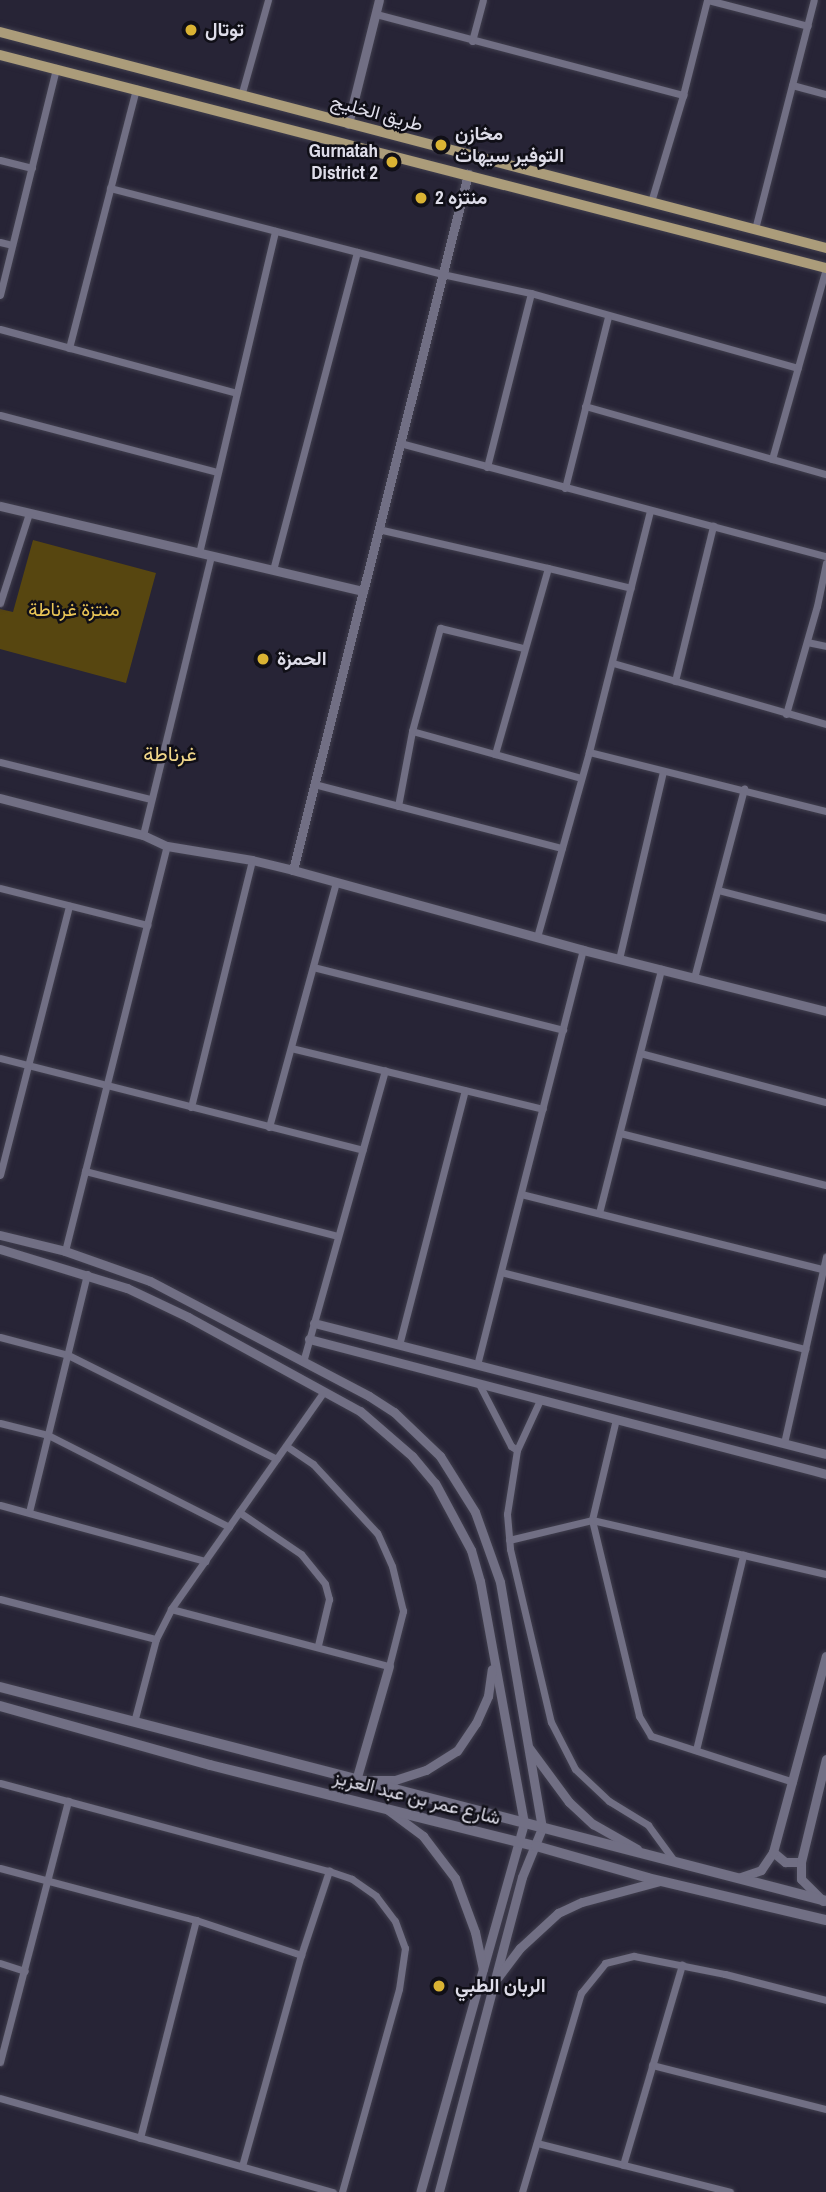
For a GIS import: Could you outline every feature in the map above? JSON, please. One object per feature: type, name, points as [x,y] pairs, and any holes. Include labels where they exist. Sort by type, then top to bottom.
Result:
[{"type":"main road","name":"طريق الخليج","points":[[0,32],[826,248]]},
{"type":"main road","name":"طريق الخليج","points":[[0,55],[826,268]]},
{"type":"main road","name":"شارع عمر بن عبد العزيز","points":[[0,1687],[825,1901]]},
{"type":"main road","name":"شارع عمر بن عبد العزيز","points":[[0,1706],[210,1765],[826,1920]]},
{"type":"street","points":[[241,96],[268,0]]},
{"type":"street","points":[[348,124],[380,0]]},
{"type":"street","points":[[472,41],[483,0]]},
{"type":"street","points":[[651,202],[707,0],[808,26]]},
{"type":"street","points":[[755,229],[814,0]]},
{"type":"street","points":[[376,14],[682,95]]},
{"type":"street","points":[[0,295],[56,68]]},
{"type":"street","points":[[792,85],[826,94]]},
{"type":"street","points":[[69,348],[136,89]]},
{"type":"street","points":[[0,160],[32,168]]},
{"type":"street","points":[[293,870],[468,174]]},
{"type":"street","points":[[110,188],[442,274],[531,293],[608,317],[798,368]]},
{"type":"street","points":[[199,553],[234,392],[275,231]]},
{"type":"street","points":[[0,242],[12,245]]},
{"type":"street","points":[[273,570],[357,252]]},
{"type":"street","points":[[772,459],[826,268]]},
{"type":"street","points":[[487,467],[531,293]]},
{"type":"street","points":[[565,488],[608,317]]},
{"type":"street","points":[[0,329],[234,392]]},
{"type":"street","points":[[585,406],[826,474]]},
{"type":"street","points":[[0,415],[217,472]]},
{"type":"street","points":[[400,443],[826,556]]},
{"type":"street","points":[[0,506],[363,592]]},
{"type":"street","points":[[537,937],[613,663],[650,511]]},
{"type":"street","points":[[0,603],[29,513]]},
{"type":"street","points":[[675,681],[713,526]]},
{"type":"street","points":[[378,529],[631,588]]},
{"type":"street","points":[[143,835],[211,556]]},
{"type":"street","points":[[786,713],[826,563]]},
{"type":"street","points":[[495,754],[523,648],[548,568]]},
{"type":"street","points":[[398,806],[412,731],[440,628],[523,648]]},
{"type":"street","points":[[807,642],[826,646]]},
{"type":"street","points":[[613,663],[826,724]]},
{"type":"street","points":[[412,731],[581,778]]},
{"type":"street","points":[[589,752],[826,811]]},
{"type":"street","points":[[0,762],[151,799]]},
{"type":"street","points":[[619,959],[663,771]]},
{"type":"street","points":[[314,784],[562,848]]},
{"type":"street","points":[[694,978],[744,789]]},
{"type":"street","points":[[0,798],[143,835],[167,846],[252,860],[293,870],[583,950],[826,1011]]},
{"type":"street","points":[[65,1251],[167,846]]},
{"type":"street","points":[[191,1107],[252,860]]},
{"type":"street","points":[[269,1127],[336,882]]},
{"type":"street","points":[[0,888],[147,925]]},
{"type":"street","points":[[718,890],[826,918]]},
{"type":"street","points":[[0,1175],[4,1141],[69,905]]},
{"type":"street","points":[[477,1365],[583,950]]},
{"type":"street","points":[[313,967],[563,1030]]},
{"type":"street","points":[[599,1213],[661,969]]},
{"type":"street","points":[[291,1048],[543,1109]]},
{"type":"street","points":[[640,1054],[826,1102]]},
{"type":"street","points":[[0,1058],[363,1150]]},
{"type":"street","points":[[303,1362],[385,1070]]},
{"type":"street","points":[[399,1345],[465,1090]]},
{"type":"street","points":[[620,1133],[826,1185]]},
{"type":"street","points":[[85,1171],[338,1236]]},
{"type":"street","points":[[521,1194],[822,1269]]},
{"type":"street","points":[[0,1235],[65,1251],[150,1280],[394,1412],[440,1456],[475,1512],[500,1582],[542,1828],[522,1877],[439,2192]]},
{"type":"street","points":[[0,1249],[127,1288],[188,1317],[360,1411],[385,1431],[435,1483],[471,1550],[480,1581],[524,1823],[484,1974],[420,2192]]},
{"type":"street","points":[[784,1443],[826,1257]]},
{"type":"street","points":[[501,1272],[805,1349]]},
{"type":"street","points":[[29,1512],[88,1274]]},
{"type":"street","points":[[314,1323],[826,1454]]},
{"type":"street","points":[[0,1337],[68,1355],[276,1459]]},
{"type":"street","points":[[309,1339],[826,1474]]},
{"type":"street","points":[[479,1384],[511,1446],[517,1450]]},
{"type":"street","points":[[134,1722],[156,1639],[171,1609],[324,1391]]},
{"type":"street","points":[[540,1400],[517,1450],[508,1514],[509,1540],[551,1722],[575,1769],[610,1801],[648,1825],[675,1862]]},
{"type":"street","points":[[616,1419],[592,1520],[639,1716],[651,1735],[793,1782]]},
{"type":"street","points":[[0,1423],[48,1435],[229,1527]]},
{"type":"street","points":[[286,1446],[313,1464],[377,1533],[392,1566],[403,1611],[356,1780],[395,1780],[426,1770],[457,1751],[477,1723],[488,1696],[492,1657]]},
{"type":"street","points":[[0,1505],[205,1561]]},
{"type":"street","points":[[239,1512],[301,1554],[325,1584],[329,1599],[318,1645]]},
{"type":"street","points":[[509,1540],[592,1520],[826,1574]]},
{"type":"street","points":[[696,1750],[743,1555]]},
{"type":"street","points":[[0,1599],[156,1639]]},
{"type":"street","points":[[171,1609],[318,1645],[389,1666]]},
{"type":"street","points":[[738,1878],[761,1870],[773,1852],[826,1656]]},
{"type":"street","points":[[528,1748],[569,1802],[593,1824],[618,1840],[655,1857]]},
{"type":"street","points":[[825,1901],[802,1879],[801,1862],[826,1759]]},
{"type":"street","points":[[0,1783],[329,1871],[352,1879],[376,1896],[395,1921],[405,1948],[399,1989],[342,2192]]},
{"type":"street","points":[[0,2062],[68,1801]]},
{"type":"street","points":[[387,1809],[423,1836],[455,1878],[475,1932],[484,1974]]},
{"type":"street","points":[[773,1852],[785,1862],[801,1862]]},
{"type":"street","points":[[0,1868],[196,1920],[301,1955]]},
{"type":"street","points":[[242,2166],[301,1955],[329,1871]]},
{"type":"street","points":[[495,1982],[520,1948],[558,1913],[582,1902],[663,1881]]},
{"type":"street","points":[[140,2137],[196,1920]]},
{"type":"street","points":[[522,2192],[581,1993],[605,1963],[634,1956],[826,2000]]},
{"type":"street","points":[[0,1963],[25,1970]]},
{"type":"street","points":[[623,2165],[681,1965]]},
{"type":"street","points":[[652,2065],[826,2109]]},
{"type":"street","points":[[0,2098],[333,2192]]},
{"type":"street","points":[[537,2143],[730,2192]]},
{"type":"green space","name":"منتزة غرناطة","points":[[33,540],[156,573],[126,683],[0,649],[0,609],[13,612]]},
{"type":"place","name":"توتال","points":[[191,30]]},
{"type":"place","name":"مخازن التوفير سيهات","points":[[441,145]]},
{"type":"place","name":"Gurnatah District 2","points":[[392,162]]},
{"type":"place","name":"منتزه 2","points":[[421,198]]},
{"type":"place","name":"الحمزة","points":[[263,659]]},
{"type":"place","name":"الربان الطبي","points":[[439,1986]]},
{"type":"district","name":"غرناطة","points":[[170,754]]}]
